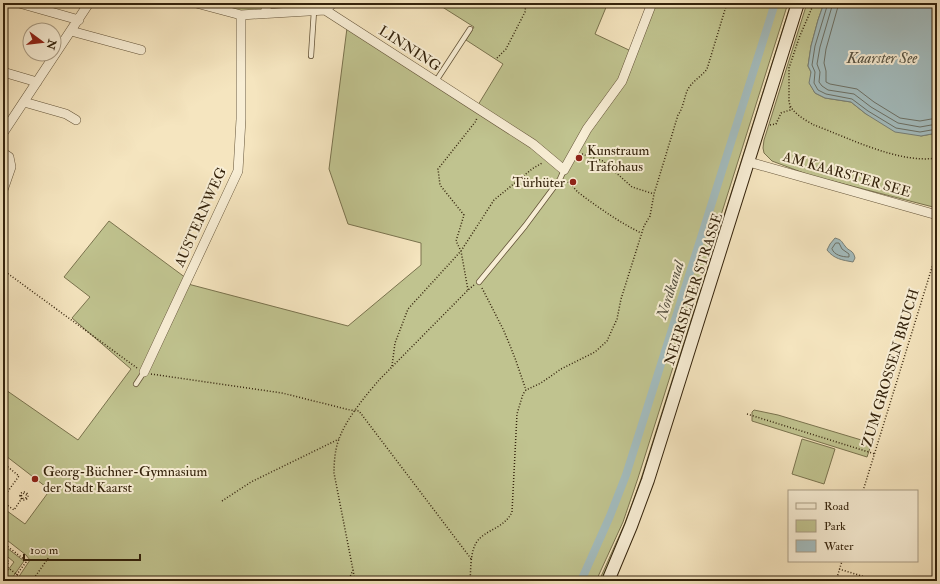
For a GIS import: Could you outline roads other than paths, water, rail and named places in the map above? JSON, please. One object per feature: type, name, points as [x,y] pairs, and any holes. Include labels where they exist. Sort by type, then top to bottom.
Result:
[{"type":"main road","name":"NEERSENER STRASSE","points":[[608,581],[648,480],[798,3]]},
{"type":"street","points":[[19,3],[79,20]]},
{"type":"street","points":[[3,133],[72,31],[89,3]]},
{"type":"street","points":[[197,3],[241,15],[278,15],[325,10],[333,3]]},
{"type":"street","points":[[266,3],[266,14]]},
{"type":"street","points":[[564,170],[587,129],[622,81],[652,3]]},
{"type":"street","name":"LINNING","points":[[325,10],[533,144],[564,170]]},
{"type":"street","name":"AUSTERNWEG","points":[[144,372],[238,171],[241,15]]},
{"type":"street","points":[[72,31],[141,50]]},
{"type":"street","points":[[3,72],[37,82]]},
{"type":"street","points":[[24,102],[66,114],[76,120]]},
{"type":"street","points":[[3,153],[9,157],[11,164],[3,190]]},
{"type":"street","name":"AM KAARSTER SEE","points":[[749,162],[937,215]]},
{"type":"lane","points":[[311,56],[314,11]]},
{"type":"lane","points":[[436,82],[470,29]]},
{"type":"lane","points":[[479,282],[525,226],[560,179],[564,170]]},
{"type":"lane","points":[[136,384],[144,372]]},
{"type":"water","name":"Kaarster See","points":[[824,3],[937,3],[937,133],[921,136],[895,132],[866,114],[851,102],[825,98],[815,93],[809,83],[811,72],[808,66],[811,46]]},
{"type":"water","points":[[835,238],[839,239],[846,248],[853,253],[855,258],[853,262],[835,257],[827,250]]},
{"type":"waterway","name":"Nordkanal","points":[[581,581],[610,516],[626,475],[775,3]]},
{"type":"place","name":"Kunstraum Trafohaus","points":[[579,158]]},
{"type":"place","name":"Türhüter","points":[[573,182]]},
{"type":"place","name":"Georg-Büchner-Gymnasium der Stadt Kaarst","points":[[35,479]]}]
